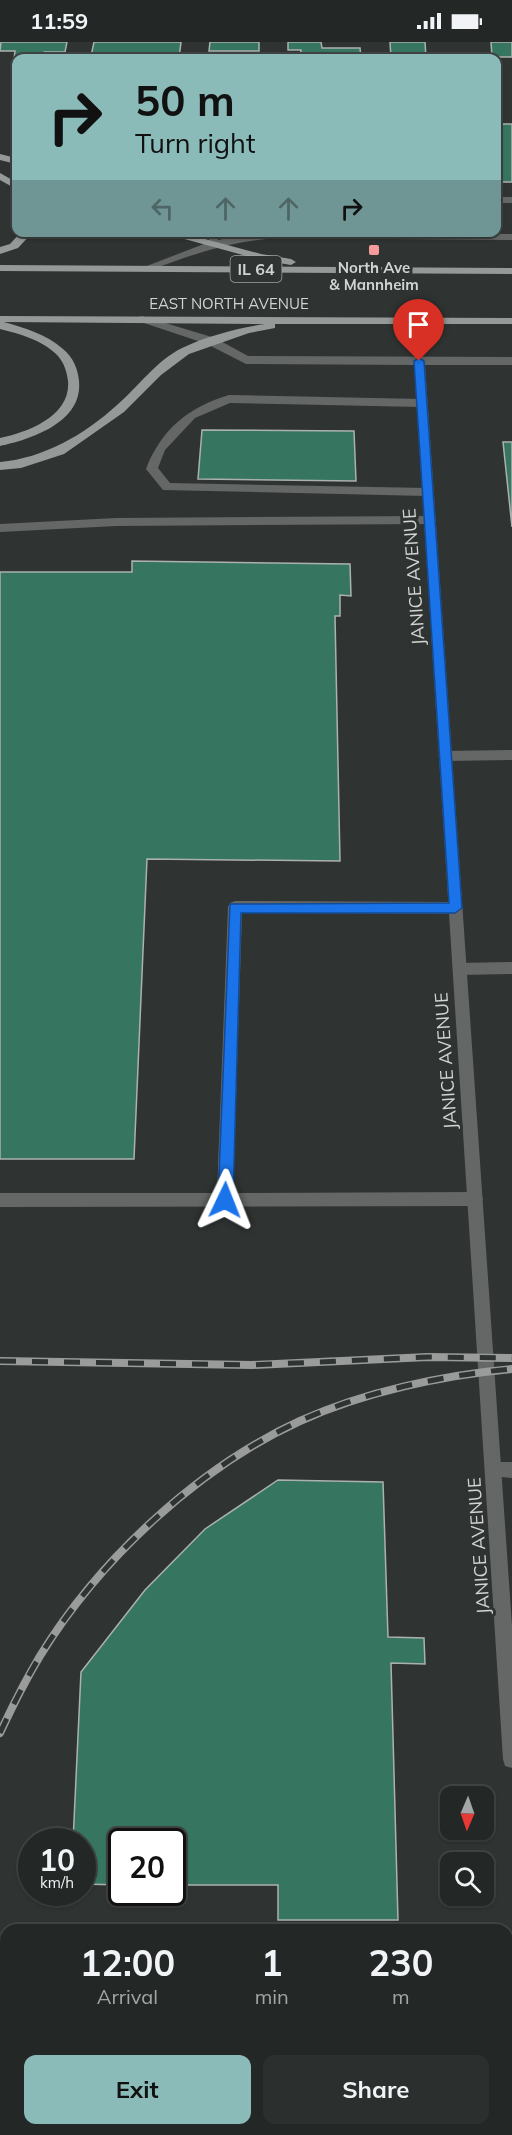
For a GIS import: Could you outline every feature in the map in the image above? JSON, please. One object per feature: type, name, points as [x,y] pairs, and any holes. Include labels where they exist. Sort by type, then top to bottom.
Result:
[{"type":"main road","points":[[0,251],[14,246],[23,237]]},
{"type":"main road","points":[[213,238],[261,257],[345,270]]},
{"type":"main road","name":"EAST NORTH AVENUE","points":[[0,268],[512,271]]},
{"type":"main road","points":[[0,319],[142,319]]},
{"type":"main road","name":"EAST NORTH AVENUE","points":[[142,319],[512,321]]},
{"type":"main road","points":[[0,466],[21,464],[60,451],[120,409],[166,365],[185,351],[247,330],[310,320]]},
{"type":"main road","points":[[0,325],[32,334],[61,352],[71,368],[76,385],[71,400],[59,416],[39,429],[0,442]]},
{"type":"street","points":[[144,269],[213,238],[247,237]]},
{"type":"street","name":"EAST NORTH AVENUE","points":[[142,319],[211,341],[246,360],[294,363],[512,361]]},
{"type":"street","name":"JANICE AVENUE","points":[[419,361],[512,1759]]},
{"type":"street","points":[[421,403],[229,399],[191,415],[160,448],[152,469],[166,487],[427,492]]},
{"type":"street","points":[[0,528],[116,522],[430,520]]},
{"type":"street","points":[[445,756],[512,755]]},
{"type":"street","points":[[225,1200],[235,908],[455,908]]},
{"type":"street","points":[[460,969],[512,968]]},
{"type":"street","points":[[0,1200],[475,1199]]},
{"type":"street","points":[[494,1470],[512,1470]]},
{"type":"building","points":[[1,42],[67,42],[65,52],[15,54],[15,51],[0,51]]},
{"type":"building","points":[[94,42],[181,42],[180,54],[91,54]]},
{"type":"building","points":[[210,42],[259,42],[259,51],[209,51]]},
{"type":"building","points":[[288,42],[321,42],[322,48],[360,48],[361,54],[300,54],[301,50],[288,50]]},
{"type":"building","points":[[390,42],[425,42],[426,54],[391,54]]},
{"type":"building","points":[[491,42],[512,42],[512,57],[492,54]]},
{"type":"building","points":[[501,124],[512,124],[512,182],[501,182]]},
{"type":"building","points":[[202,430],[354,431],[356,481],[198,479]]},
{"type":"building","points":[[503,442],[512,442],[512,527]]},
{"type":"building","points":[[132,561],[350,564],[351,596],[340,595],[340,616],[335,616],[340,861],[147,859],[134,1159],[0,1159],[0,572],[132,572]]},
{"type":"building","points":[[278,1480],[383,1482],[388,1637],[424,1638],[425,1664],[391,1663],[398,1920],[278,1920],[278,1885],[186,1885],[186,1828],[108,1828],[108,1885],[96,1884],[96,1828],[74,1828],[81,1672],[145,1590],[205,1529]]},
{"type":"railway","points":[[0,1361],[252,1365],[428,1357],[512,1358]]},
{"type":"railway","points":[[0,1733],[40,1656],[91,1585],[154,1520],[224,1464],[300,1421],[350,1401],[431,1380],[512,1369]]},
{"type":"place","name":"North Ave & Mannheim","points":[[374,250]]},
{"type":"route","points":[[225,1200],[235,908],[455,908],[419,361]]}]
